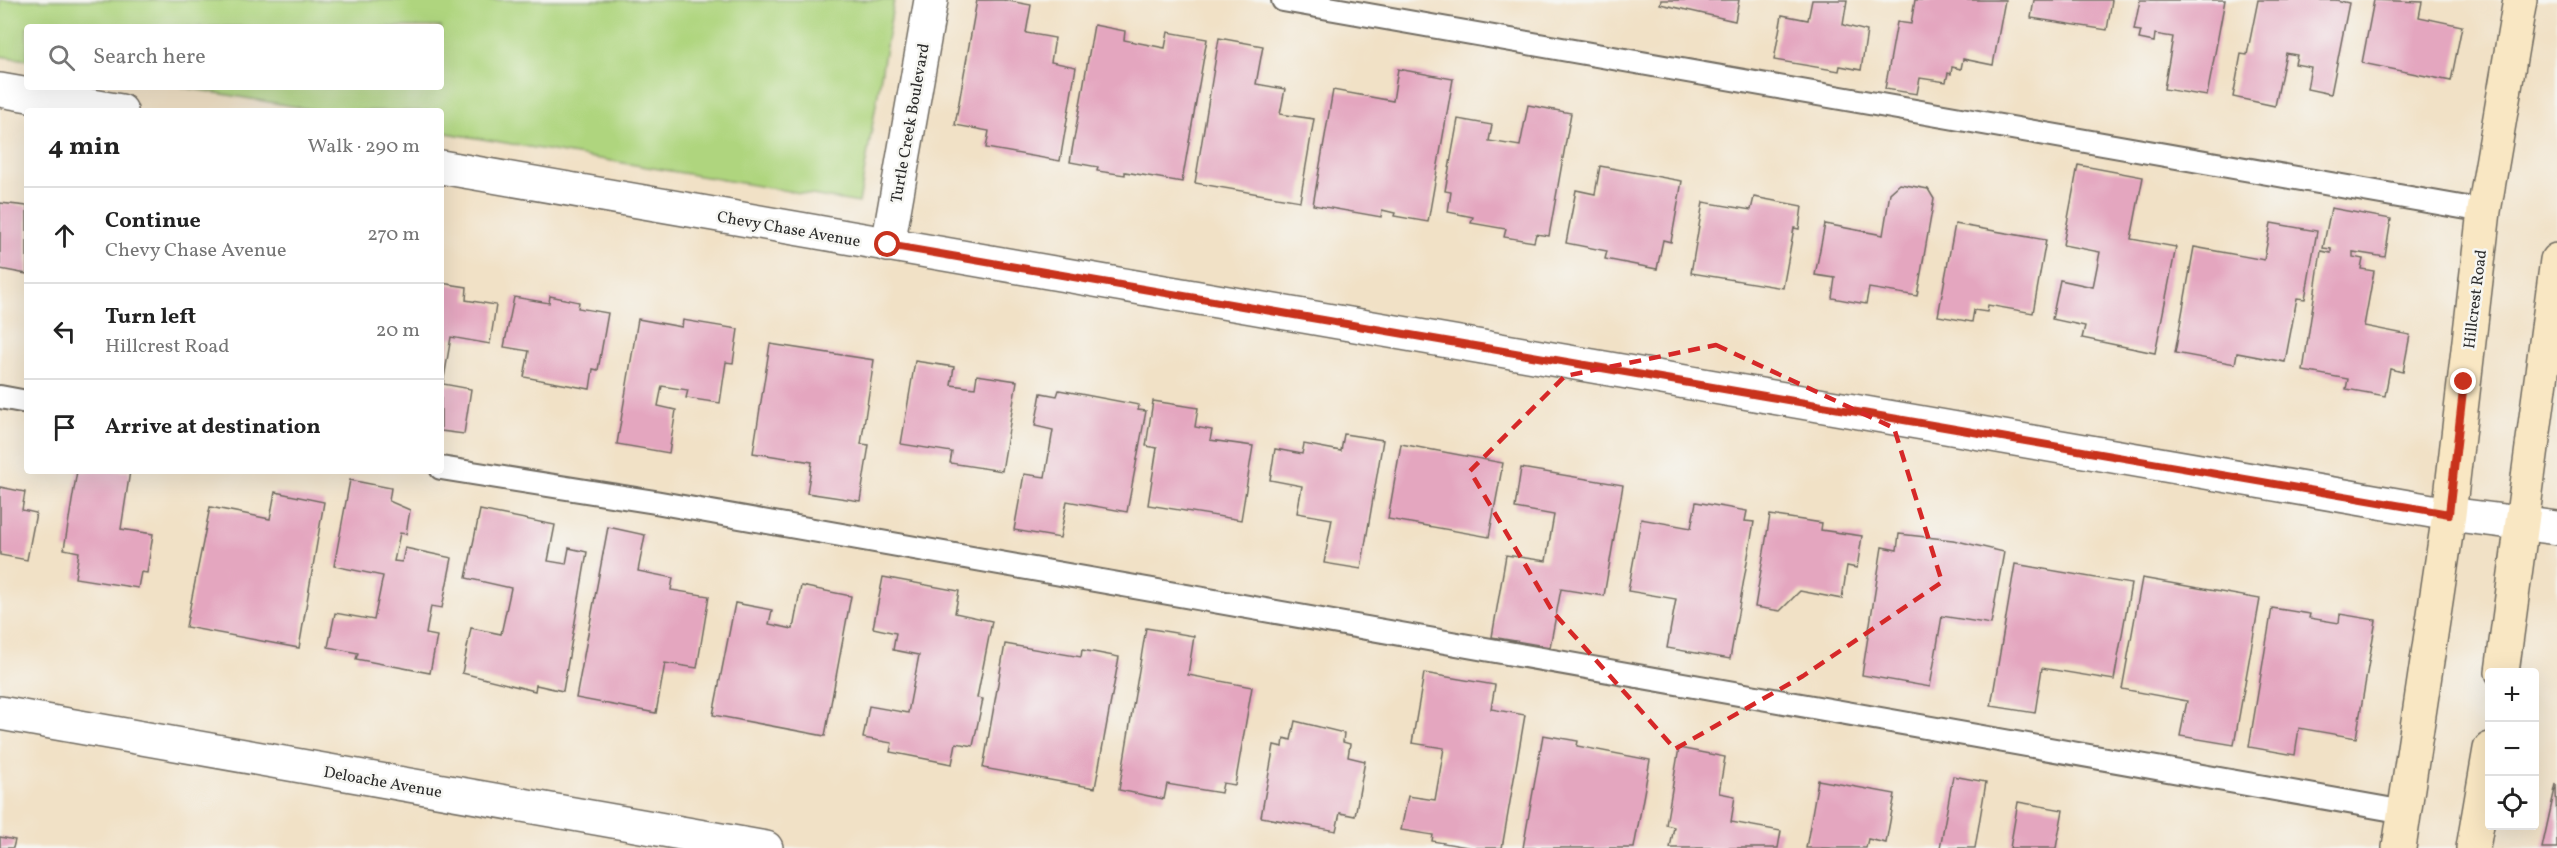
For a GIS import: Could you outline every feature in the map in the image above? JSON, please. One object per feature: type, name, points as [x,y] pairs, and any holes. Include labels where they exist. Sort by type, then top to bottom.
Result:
[{"type":"main road","name":"Hillcrest Road","points":[[2398,848],[2449,514],[2484,211],[2520,0]]},
{"type":"main road","points":[[2503,668],[2557,260]]},
{"type":"main road","points":[[2473,848],[2485,776]]},
{"type":"street","name":"Turtle Creek Boulevard","points":[[888,245],[931,0]]},
{"type":"street","points":[[0,90],[104,108]]},
{"type":"street","name":"Chevy Chase Avenue","points":[[444,168],[2449,514],[2557,528]]},
{"type":"street","name":"Deloache Avenue","points":[[0,713],[766,848]]},
{"type":"lane","points":[[1283,0],[2484,211]]},
{"type":"lane","points":[[0,397],[24,401]]},
{"type":"lane","points":[[444,468],[655,502],[2404,812]]},
{"type":"highlighted area","points":[[1716,345],[1894,428],[1942,582],[1803,676],[1675,749],[1553,612],[1470,471],[1565,376]]},
{"type":"green space","points":[[0,0],[894,0],[859,203],[444,133],[444,108],[304,108],[199,90],[444,90],[444,24],[24,24],[24,60],[0,56]]},
{"type":"building","points":[[977,0],[1003,0],[1031,5],[1026,33],[1055,38],[1051,62],[1076,67],[1060,161],[986,148],[989,131],[955,125]]},
{"type":"building","points":[[1661,0],[1739,0],[1735,21],[1660,4]]},
{"type":"building","points":[[1812,0],[1847,0],[1843,25],[1867,31],[1861,70],[1840,66],[1839,71],[1774,60],[1782,15],[1808,20]]},
{"type":"building","points":[[1915,0],[2005,0],[1993,65],[1963,59],[1961,69],[1952,67],[1946,82],[1920,78],[1917,94],[1885,89],[1897,22],[1911,24]]},
{"type":"building","points":[[2034,0],[2112,0],[2107,30],[2031,18]]},
{"type":"building","points":[[2140,0],[2225,0],[2207,96],[2164,89],[2173,37],[2155,34],[2154,42],[2139,39],[2141,31],[2134,30]]},
{"type":"building","points":[[2258,0],[2336,0],[2349,3],[2331,94],[2307,89],[2311,67],[2295,64],[2297,55],[2286,53],[2275,106],[2233,97],[2241,54],[2247,55]]},
{"type":"building","points":[[2374,0],[2422,2],[2419,17],[2462,26],[2451,81],[2362,63]]},
{"type":"building","points":[[1094,25],[1125,31],[1124,40],[1165,48],[1168,32],[1207,39],[1182,182],[1125,172],[1125,175],[1097,171],[1098,167],[1070,162]]},
{"type":"building","points":[[1219,38],[1263,46],[1256,84],[1285,89],[1280,114],[1314,119],[1300,201],[1195,183]]},
{"type":"building","points":[[1398,69],[1453,79],[1428,222],[1394,216],[1395,213],[1382,210],[1381,217],[1313,205],[1333,90],[1393,101]]},
{"type":"building","points":[[1528,105],[1571,113],[1549,236],[1536,234],[1534,242],[1504,237],[1506,229],[1471,223],[1473,217],[1448,212],[1451,192],[1445,191],[1458,119],[1492,125],[1489,141],[1520,146]]},
{"type":"building","points":[[2078,165],[2143,177],[2131,239],[2176,247],[2155,353],[2082,338],[2085,326],[2052,319],[2060,280],[2093,287],[2100,252],[2063,245]]},
{"type":"building","points":[[1600,166],[1682,181],[1671,242],[1663,240],[1657,269],[1605,259],[1607,251],[1566,243],[1576,190],[1595,194]]},
{"type":"building","points":[[1900,184],[1928,189],[1934,199],[1917,296],[1869,288],[1866,304],[1832,298],[1835,278],[1815,275],[1825,224],[1883,235],[1890,193]]},
{"type":"building","points":[[1754,197],[1802,206],[1799,229],[1794,228],[1783,288],[1691,273],[1703,202],[1751,210]]},
{"type":"building","points":[[0,203],[24,206],[24,273],[0,269]]},
{"type":"building","points":[[2331,208],[2391,219],[2385,257],[2353,252],[2353,257],[2363,259],[2361,269],[2374,271],[2364,326],[2410,335],[2403,372],[2390,369],[2385,396],[2346,389],[2348,379],[2303,371],[2321,251],[2331,253],[2331,249],[2323,248]]},
{"type":"building","points":[[2271,223],[2317,231],[2305,299],[2297,298],[2285,362],[2237,353],[2235,364],[2175,353],[2194,247],[2264,260]]},
{"type":"building","points":[[1955,224],[2046,240],[2033,313],[1988,305],[1987,312],[1974,310],[1972,322],[1938,316]]},
{"type":"building","points":[[444,283],[467,287],[466,300],[496,305],[490,344],[451,337],[444,378]]},
{"type":"building","points":[[550,296],[579,302],[578,308],[608,313],[598,370],[593,369],[590,389],[524,377],[529,351],[504,347],[514,297],[549,303]]},
{"type":"building","points":[[638,319],[682,327],[683,320],[738,329],[733,363],[726,362],[720,403],[686,398],[688,390],[662,386],[658,406],[676,410],[669,453],[617,444]]},
{"type":"building","points":[[770,344],[874,360],[861,444],[869,445],[860,501],[807,493],[812,462],[753,453]]},
{"type":"building","points":[[915,361],[954,367],[951,385],[975,388],[977,375],[1017,381],[1002,471],[950,463],[952,452],[901,444]]},
{"type":"building","points":[[444,384],[471,389],[464,434],[444,431]]},
{"type":"building","points":[[1059,390],[1139,405],[1138,410],[1146,411],[1127,512],[1067,501],[1060,538],[1014,530],[1024,474],[1045,477],[1053,430],[1035,426],[1041,393],[1057,396]]},
{"type":"building","points":[[1153,401],[1198,408],[1195,427],[1212,430],[1210,440],[1253,446],[1241,520],[1148,505],[1157,448],[1146,446]]},
{"type":"building","points":[[1344,434],[1383,440],[1361,569],[1324,563],[1332,519],[1297,513],[1302,486],[1270,480],[1275,449],[1302,454],[1304,444],[1341,451]]},
{"type":"building","points":[[1401,444],[1503,463],[1489,537],[1388,519]]},
{"type":"building","points":[[1521,468],[1623,485],[1604,596],[1561,589],[1550,647],[1492,637],[1506,555],[1546,561],[1554,515],[1515,508]]},
{"type":"building","points":[[76,474],[130,474],[121,529],[153,534],[147,573],[141,572],[138,588],[75,578],[79,552],[64,549]]},
{"type":"building","points":[[350,480],[391,488],[389,501],[410,510],[406,534],[400,533],[394,561],[402,562],[405,548],[452,558],[442,608],[431,606],[426,634],[437,636],[430,673],[356,659],[358,653],[328,647],[335,613],[374,620],[383,576],[334,566]]},
{"type":"building","points":[[0,487],[25,492],[22,510],[36,513],[27,560],[0,555]]},
{"type":"building","points":[[275,492],[324,502],[299,648],[186,627],[210,507],[270,519]]},
{"type":"building","points":[[1696,502],[1747,511],[1745,521],[1754,522],[1730,659],[1667,648],[1676,599],[1628,591],[1641,519],[1691,528]]},
{"type":"building","points":[[480,510],[555,525],[548,561],[566,564],[569,548],[587,552],[563,691],[536,685],[535,691],[462,673],[471,628],[501,634],[511,588],[466,578]]},
{"type":"building","points":[[1770,515],[1822,523],[1821,530],[1862,536],[1857,568],[1847,566],[1842,599],[1800,591],[1780,611],[1755,607]]},
{"type":"building","points":[[608,527],[645,535],[638,571],[673,578],[671,590],[709,596],[697,668],[665,663],[656,713],[576,698]]},
{"type":"building","points":[[1899,534],[1953,540],[2004,552],[1991,624],[1942,616],[1930,687],[1862,675],[1882,547],[1897,550]]},
{"type":"building","points":[[2015,564],[2131,584],[2114,680],[2042,668],[2035,713],[1991,706]]},
{"type":"building","points":[[883,577],[959,591],[955,613],[992,621],[977,698],[983,699],[973,746],[956,743],[952,764],[890,752],[892,743],[863,738],[869,706],[908,713],[919,655],[893,650],[896,633],[873,628]]},
{"type":"building","points":[[2142,578],[2260,599],[2234,745],[2180,736],[2187,701],[2122,689]]},
{"type":"building","points":[[801,586],[851,596],[825,736],[713,715],[735,603],[772,610],[769,624],[793,629]]},
{"type":"building","points":[[2272,608],[2310,614],[2309,618],[2339,623],[2340,614],[2376,620],[2356,738],[2299,728],[2295,755],[2249,747]]},
{"type":"building","points":[[1146,628],[1194,636],[1188,675],[1252,687],[1235,785],[1223,783],[1221,793],[1167,784],[1164,799],[1119,790]]},
{"type":"building","points":[[1005,644],[1081,657],[1082,650],[1119,657],[1095,788],[983,768]]},
{"type":"building","points":[[1424,673],[1495,685],[1491,709],[1525,715],[1502,848],[1473,848],[1432,841],[1433,835],[1401,830],[1408,796],[1435,800],[1444,748],[1412,743]]},
{"type":"building","points":[[1295,721],[1344,733],[1343,742],[1350,744],[1348,757],[1365,761],[1355,816],[1340,813],[1336,831],[1261,817],[1274,745],[1283,747],[1284,738],[1291,740]]},
{"type":"building","points":[[1543,735],[1578,741],[1577,746],[1650,760],[1634,848],[1523,848]]},
{"type":"building","points":[[1679,748],[1725,757],[1719,793],[1735,796],[1731,822],[1781,831],[1778,848],[1670,848],[1674,827],[1666,825]]},
{"type":"building","points":[[1953,776],[1986,782],[1975,848],[1940,848]]},
{"type":"building","points":[[1818,780],[1895,794],[1886,843],[1868,839],[1866,848],[1806,848]]},
{"type":"building","points":[[2556,784],[2557,848],[2542,848]]},
{"type":"building","points":[[2018,802],[2063,810],[2056,848],[2010,848]]},
{"type":"building","points":[[0,837],[15,840],[13,848],[0,848]]},
{"type":"route","points":[[888,245],[2449,514],[2464,382]]}]
